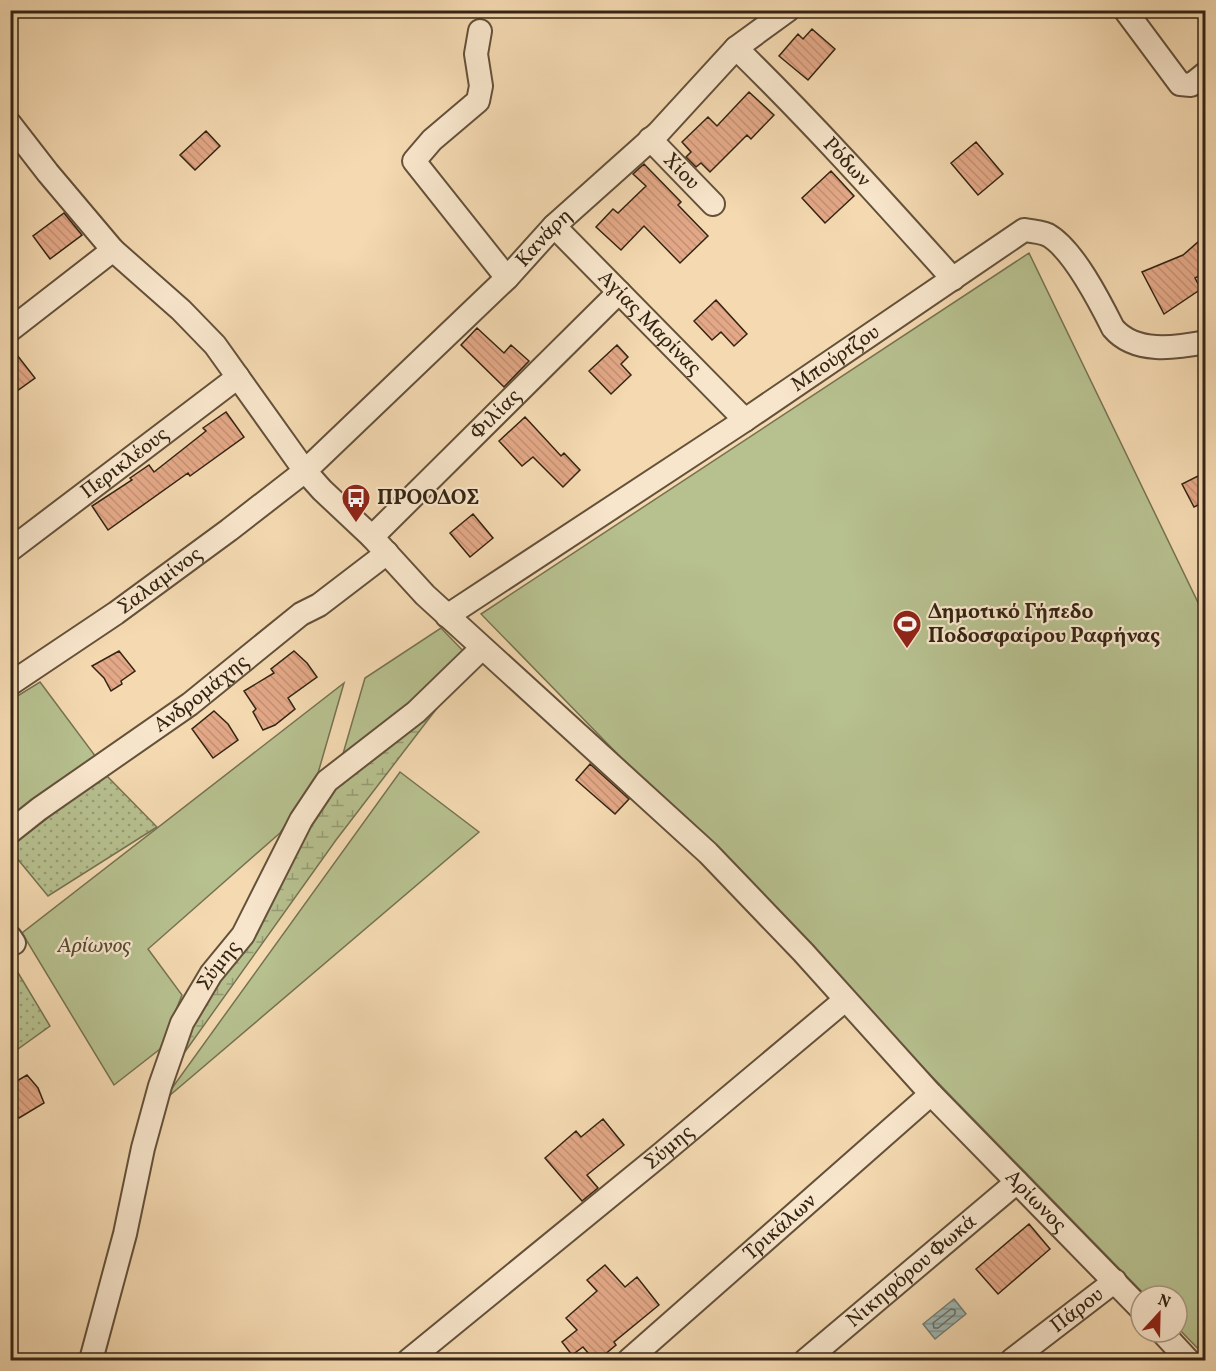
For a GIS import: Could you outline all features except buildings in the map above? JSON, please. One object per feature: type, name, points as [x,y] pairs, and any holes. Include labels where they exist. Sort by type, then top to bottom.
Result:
[{"type":"street","points":[[1125,10],[1175,80],[1191,85],[1206,73]]},
{"type":"street","name":"Κανάρη","points":[[305,471],[507,278],[554,225],[658,133],[736,48],[782,12]]},
{"type":"street","points":[[480,31],[476,54],[481,86],[478,101],[432,140],[414,161],[507,278]]},
{"type":"street","name":"Ρόδων","points":[[736,48],[856,170],[953,279]]},
{"type":"street","name":"Αρίωνος","points":[[10,124],[113,250],[199,327],[223,355],[305,471],[322,490],[372,537],[447,616],[708,853],[803,952],[931,1094],[1129,1296]]},
{"type":"street","name":"Χίου","points":[[650,139],[713,204]]},
{"type":"street","name":"Αγίας Μαρίνας","points":[[554,225],[745,420]]},
{"type":"street","name":"Μπούρτζου","points":[[447,616],[745,420],[1024,230],[1046,234],[1058,243],[1080,270],[1113,328],[1129,342],[1158,347],[1204,346]]},
{"type":"street","points":[[10,330],[113,250]]},
{"type":"street","name":"Φιλίας","points":[[372,537],[619,292]]},
{"type":"street","name":"Περικλέους","points":[[10,550],[238,377]]},
{"type":"street","name":"Σαλαμίνος","points":[[10,684],[116,613],[305,471]]},
{"type":"street","name":"Ανδρομάχης","points":[[10,832],[39,809],[190,704],[302,614],[319,605],[387,553]]},
{"type":"street","name":"Σύμης","points":[[91,1360],[125,1234],[160,1086],[182,1023],[211,974],[243,935],[301,820],[327,781],[416,712],[482,648]]},
{"type":"street","name":"Σύμης","points":[[409,1360],[845,1000]]},
{"type":"street","name":"Τρικάλων","points":[[628,1360],[931,1094]]},
{"type":"street","name":"Νικηφόρου Φωκά","points":[[806,1360],[1017,1182]]},
{"type":"street","name":"Πάρου","points":[[1012,1360],[1115,1281]]},
{"type":"street","points":[[1173,1344],[1188,1360]]},
{"type":"green space","points":[[1029,253],[1205,617],[1205,1356],[1189,1339],[1189,1284],[1134,1284],[481,614]]},
{"type":"green space","points":[[441,628],[466,654],[340,764],[365,678]]},
{"type":"green space","points":[[40,682],[96,757],[11,821],[11,700]]},
{"type":"green space","name":"Αρίωνος","points":[[344,683],[316,780],[280,833],[148,949],[182,995],[160,1049],[114,1085],[22,933]]},
{"type":"green space","points":[[444,699],[336,840],[172,1070],[201,1005],[252,938],[331,787]]},
{"type":"green space","points":[[400,772],[479,832],[162,1102]]},
{"type":"green space","points":[[105,774],[157,827],[48,896],[11,851],[11,846]]},
{"type":"green space","points":[[11,961],[50,1026],[10,1054]]},
{"type":"water","points":[[954,1299],[966,1314],[935,1339],[923,1324]]},
{"type":"place","name":"ΠΡΟΟΔΟΣ","points":[[356,524]]},
{"type":"place","name":"Δημοτικό Γήπεδο Ποδοσφαίρου Ραφήνας","points":[[907,650]]}]
